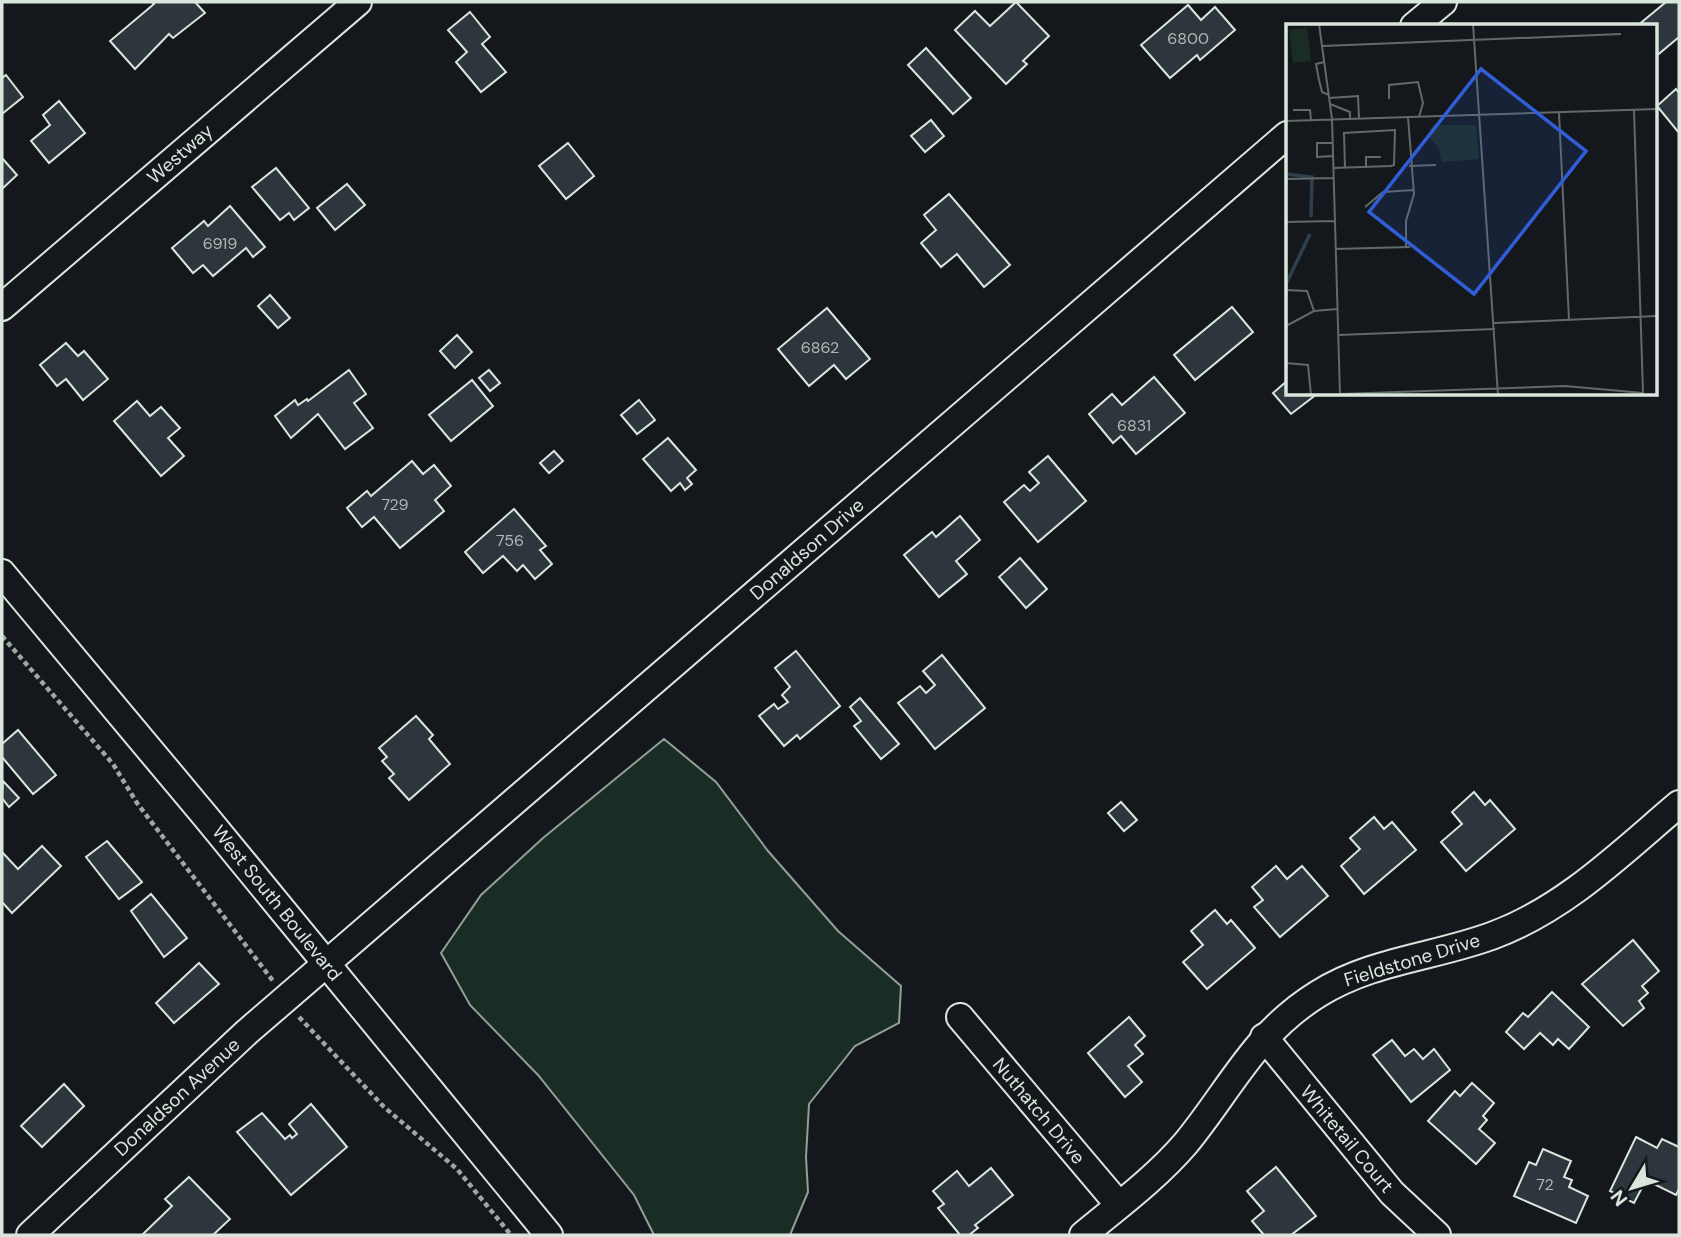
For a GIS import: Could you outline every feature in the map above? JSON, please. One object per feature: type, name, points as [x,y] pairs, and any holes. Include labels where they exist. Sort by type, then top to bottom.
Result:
[{"type":"street","name":"Westway","points":[[2,307],[358,2]]},
{"type":"street","points":[[1416,24],[1443,2]]},
{"type":"street","name":"Donaldson Drive","points":[[326,963],[1286,136]]},
{"type":"street","name":"West South Boulevard","points":[[2,573],[549,1235]]},
{"type":"street","name":"Fieldstone Drive","points":[[1083,1235],[1184,1146],[1264,1037],[1294,1011],[1339,982],[1382,966],[1492,936],[1537,916],[1592,877],[1679,804]]},
{"type":"street","name":"Donaldson Avenue","points":[[30,1235],[247,1031],[326,963]]},
{"type":"street","name":"Nuthatch Drive","points":[[960,1017],[1119,1205]]},
{"type":"street","name":"Whitetail Court","points":[[1264,1037],[1392,1194],[1437,1235]]},
{"type":"path","points":[[2,636],[113,764],[137,803],[275,983]]},
{"type":"path","points":[[294,1010],[384,1107],[457,1168],[511,1235]]},
{"type":"green space","points":[[664,739],[716,782],[768,851],[838,931],[901,986],[899,1023],[855,1046],[809,1104],[806,1157],[808,1192],[790,1235],[654,1235],[634,1195],[538,1075],[470,1005],[441,953],[481,895],[543,838]]},
{"type":"building","points":[[152,2],[195,2],[205,13],[173,38],[169,34],[135,69],[110,41],[154,4]]},
{"type":"building","points":[[1016,2],[1049,36],[1023,61],[1027,64],[1006,84],[955,30],[975,11],[990,26]]},
{"type":"building","points":[[1666,2],[1679,2],[1679,37],[1656,56],[1656,24],[1639,24]]},
{"type":"building","points":[[1188,5],[1201,20],[1215,7],[1235,30],[1200,60],[1197,55],[1170,78],[1141,45]]},
{"type":"building","points":[[470,12],[490,37],[482,44],[506,72],[481,92],[456,62],[467,52],[448,30]]},
{"type":"building","points":[[926,48],[971,98],[953,114],[908,65]]},
{"type":"building","points":[[6,75],[23,97],[2,114],[2,78]]},
{"type":"building","points":[[1676,89],[1679,93],[1679,133],[1657,106]]},
{"type":"building","points":[[59,101],[85,133],[49,163],[31,141],[50,125],[43,115]]},
{"type":"building","points":[[931,120],[944,136],[925,152],[911,136]]},
{"type":"building","points":[[568,143],[594,176],[566,199],[539,166]]},
{"type":"building","points":[[2,158],[17,175],[2,189]]},
{"type":"building","points":[[276,168],[309,208],[294,220],[289,213],[280,220],[252,187]]},
{"type":"building","points":[[347,184],[365,205],[335,230],[317,208]]},
{"type":"building","points":[[949,194],[1010,265],[984,287],[957,254],[941,267],[921,243],[936,230],[924,215]]},
{"type":"building","points":[[230,206],[265,247],[253,257],[246,248],[213,276],[203,265],[193,273],[172,248],[204,221],[208,226]]},
{"type":"building","points":[[270,295],[290,318],[278,328],[258,306]]},
{"type":"building","points":[[1232,307],[1253,332],[1195,380],[1174,355]]},
{"type":"building","points":[[827,308],[870,359],[846,379],[834,365],[809,386],[778,349]]},
{"type":"building","points":[[457,335],[472,352],[455,368],[440,351]]},
{"type":"building","points":[[66,343],[78,356],[84,351],[108,379],[83,400],[66,379],[57,386],[40,365]]},
{"type":"building","points":[[349,370],[366,394],[354,403],[373,428],[345,449],[318,414],[291,438],[275,416],[295,400],[298,405],[307,399],[308,401]]},
{"type":"building","points":[[489,370],[500,383],[490,391],[479,378]]},
{"type":"building","points":[[1154,377],[1185,413],[1136,454],[1121,436],[1113,443],[1089,414],[1112,394],[1122,405]]},
{"type":"building","points":[[472,380],[493,406],[451,441],[429,415]]},
{"type":"building","points":[[1286,382],[1286,396],[1314,396],[1291,414],[1273,393]]},
{"type":"building","points":[[639,400],[655,420],[637,434],[621,415]]},
{"type":"building","points":[[137,401],[150,416],[161,407],[180,428],[168,438],[184,456],[161,476],[114,421]]},
{"type":"building","points":[[668,438],[696,470],[687,478],[692,484],[685,490],[680,483],[671,491],[643,459]]},
{"type":"building","points":[[554,451],[563,461],[549,473],[540,463]]},
{"type":"building","points":[[1048,456],[1086,501],[1038,542],[1004,502],[1024,485],[1030,491],[1039,483],[1029,472]]},
{"type":"building","points":[[412,461],[423,474],[434,465],[451,486],[435,500],[444,511],[400,548],[374,517],[362,527],[347,508],[367,491],[371,496]]},
{"type":"building","points":[[514,509],[546,546],[540,550],[552,564],[535,579],[523,565],[517,571],[503,556],[483,573],[465,552]]},
{"type":"building","points":[[960,516],[980,540],[956,561],[967,574],[939,597],[904,555],[932,532],[936,537]]},
{"type":"building","points":[[1020,558],[1047,589],[1026,608],[999,577]]},
{"type":"building","points":[[796,651],[840,706],[800,739],[797,735],[784,746],[759,716],[774,704],[778,709],[788,702],[782,695],[790,687],[775,668]]},
{"type":"building","points":[[942,655],[985,708],[935,749],[898,703],[920,686],[926,693],[935,685],[923,671]]},
{"type":"building","points":[[860,698],[899,744],[881,759],[854,726],[861,721],[850,707]]},
{"type":"building","points":[[416,716],[433,735],[429,739],[450,764],[409,800],[389,778],[394,774],[382,761],[387,757],[379,748]]},
{"type":"building","points":[[18,730],[56,775],[33,794],[2,757],[2,744]]},
{"type":"building","points":[[3,781],[19,798],[9,807],[2,798]]},
{"type":"building","points":[[1474,792],[1485,805],[1490,800],[1515,829],[1466,871],[1441,842],[1462,824],[1452,812]]},
{"type":"building","points":[[1121,802],[1137,820],[1124,831],[1108,813]]},
{"type":"building","points":[[1374,817],[1384,829],[1392,822],[1416,850],[1364,894],[1341,866],[1360,849],[1350,838]]},
{"type":"building","points":[[107,841],[142,882],[119,899],[86,857]]},
{"type":"building","points":[[42,846],[61,866],[12,913],[2,902],[2,852],[18,869]]},
{"type":"building","points":[[1276,866],[1287,879],[1302,866],[1328,896],[1280,937],[1254,907],[1263,900],[1252,887]]},
{"type":"building","points":[[151,894],[187,938],[164,957],[131,911]]},
{"type":"building","points":[[1215,910],[1227,924],[1231,920],[1255,948],[1207,989],[1183,962],[1203,945],[1191,931]]},
{"type":"building","points":[[1633,940],[1659,971],[1642,986],[1648,993],[1639,1001],[1644,1008],[1623,1026],[1582,984]]},
{"type":"building","points":[[199,963],[219,984],[174,1023],[156,1003]]},
{"type":"building","points":[[1552,992],[1589,1027],[1569,1049],[1558,1039],[1553,1045],[1540,1033],[1524,1049],[1506,1032],[1523,1013],[1528,1017]]},
{"type":"building","points":[[1129,1017],[1145,1036],[1135,1045],[1143,1054],[1128,1066],[1142,1082],[1125,1097],[1088,1053]]},
{"type":"building","points":[[1392,1040],[1405,1056],[1414,1049],[1423,1059],[1434,1049],[1450,1070],[1411,1102],[1373,1055]]},
{"type":"building","points":[[1472,1083],[1494,1103],[1483,1116],[1487,1120],[1479,1129],[1495,1143],[1476,1164],[1428,1121],[1455,1091],[1460,1096]]},
{"type":"building","points":[[64,1084],[84,1106],[42,1147],[21,1126]]},
{"type":"building","points":[[311,1104],[347,1147],[291,1195],[237,1132],[262,1113],[285,1139],[290,1135],[292,1138],[297,1134],[289,1124]]},
{"type":"building","points":[[1636,1137],[1657,1148],[1662,1139],[1679,1147],[1679,1189],[1676,1195],[1646,1180],[1634,1203],[1610,1191]]},
{"type":"building","points":[[1543,1149],[1571,1161],[1564,1177],[1572,1180],[1569,1187],[1588,1196],[1576,1223],[1514,1196],[1529,1162],[1536,1165]]},
{"type":"building","points":[[1276,1167],[1316,1216],[1291,1235],[1264,1235],[1252,1221],[1264,1211],[1247,1191]]},
{"type":"building","points":[[991,1168],[1013,1195],[975,1225],[978,1228],[969,1235],[960,1235],[938,1208],[944,1204],[933,1191],[957,1171],[969,1186]]},
{"type":"building","points":[[189,1177],[230,1219],[213,1235],[142,1235],[172,1206],[165,1199]]}]
